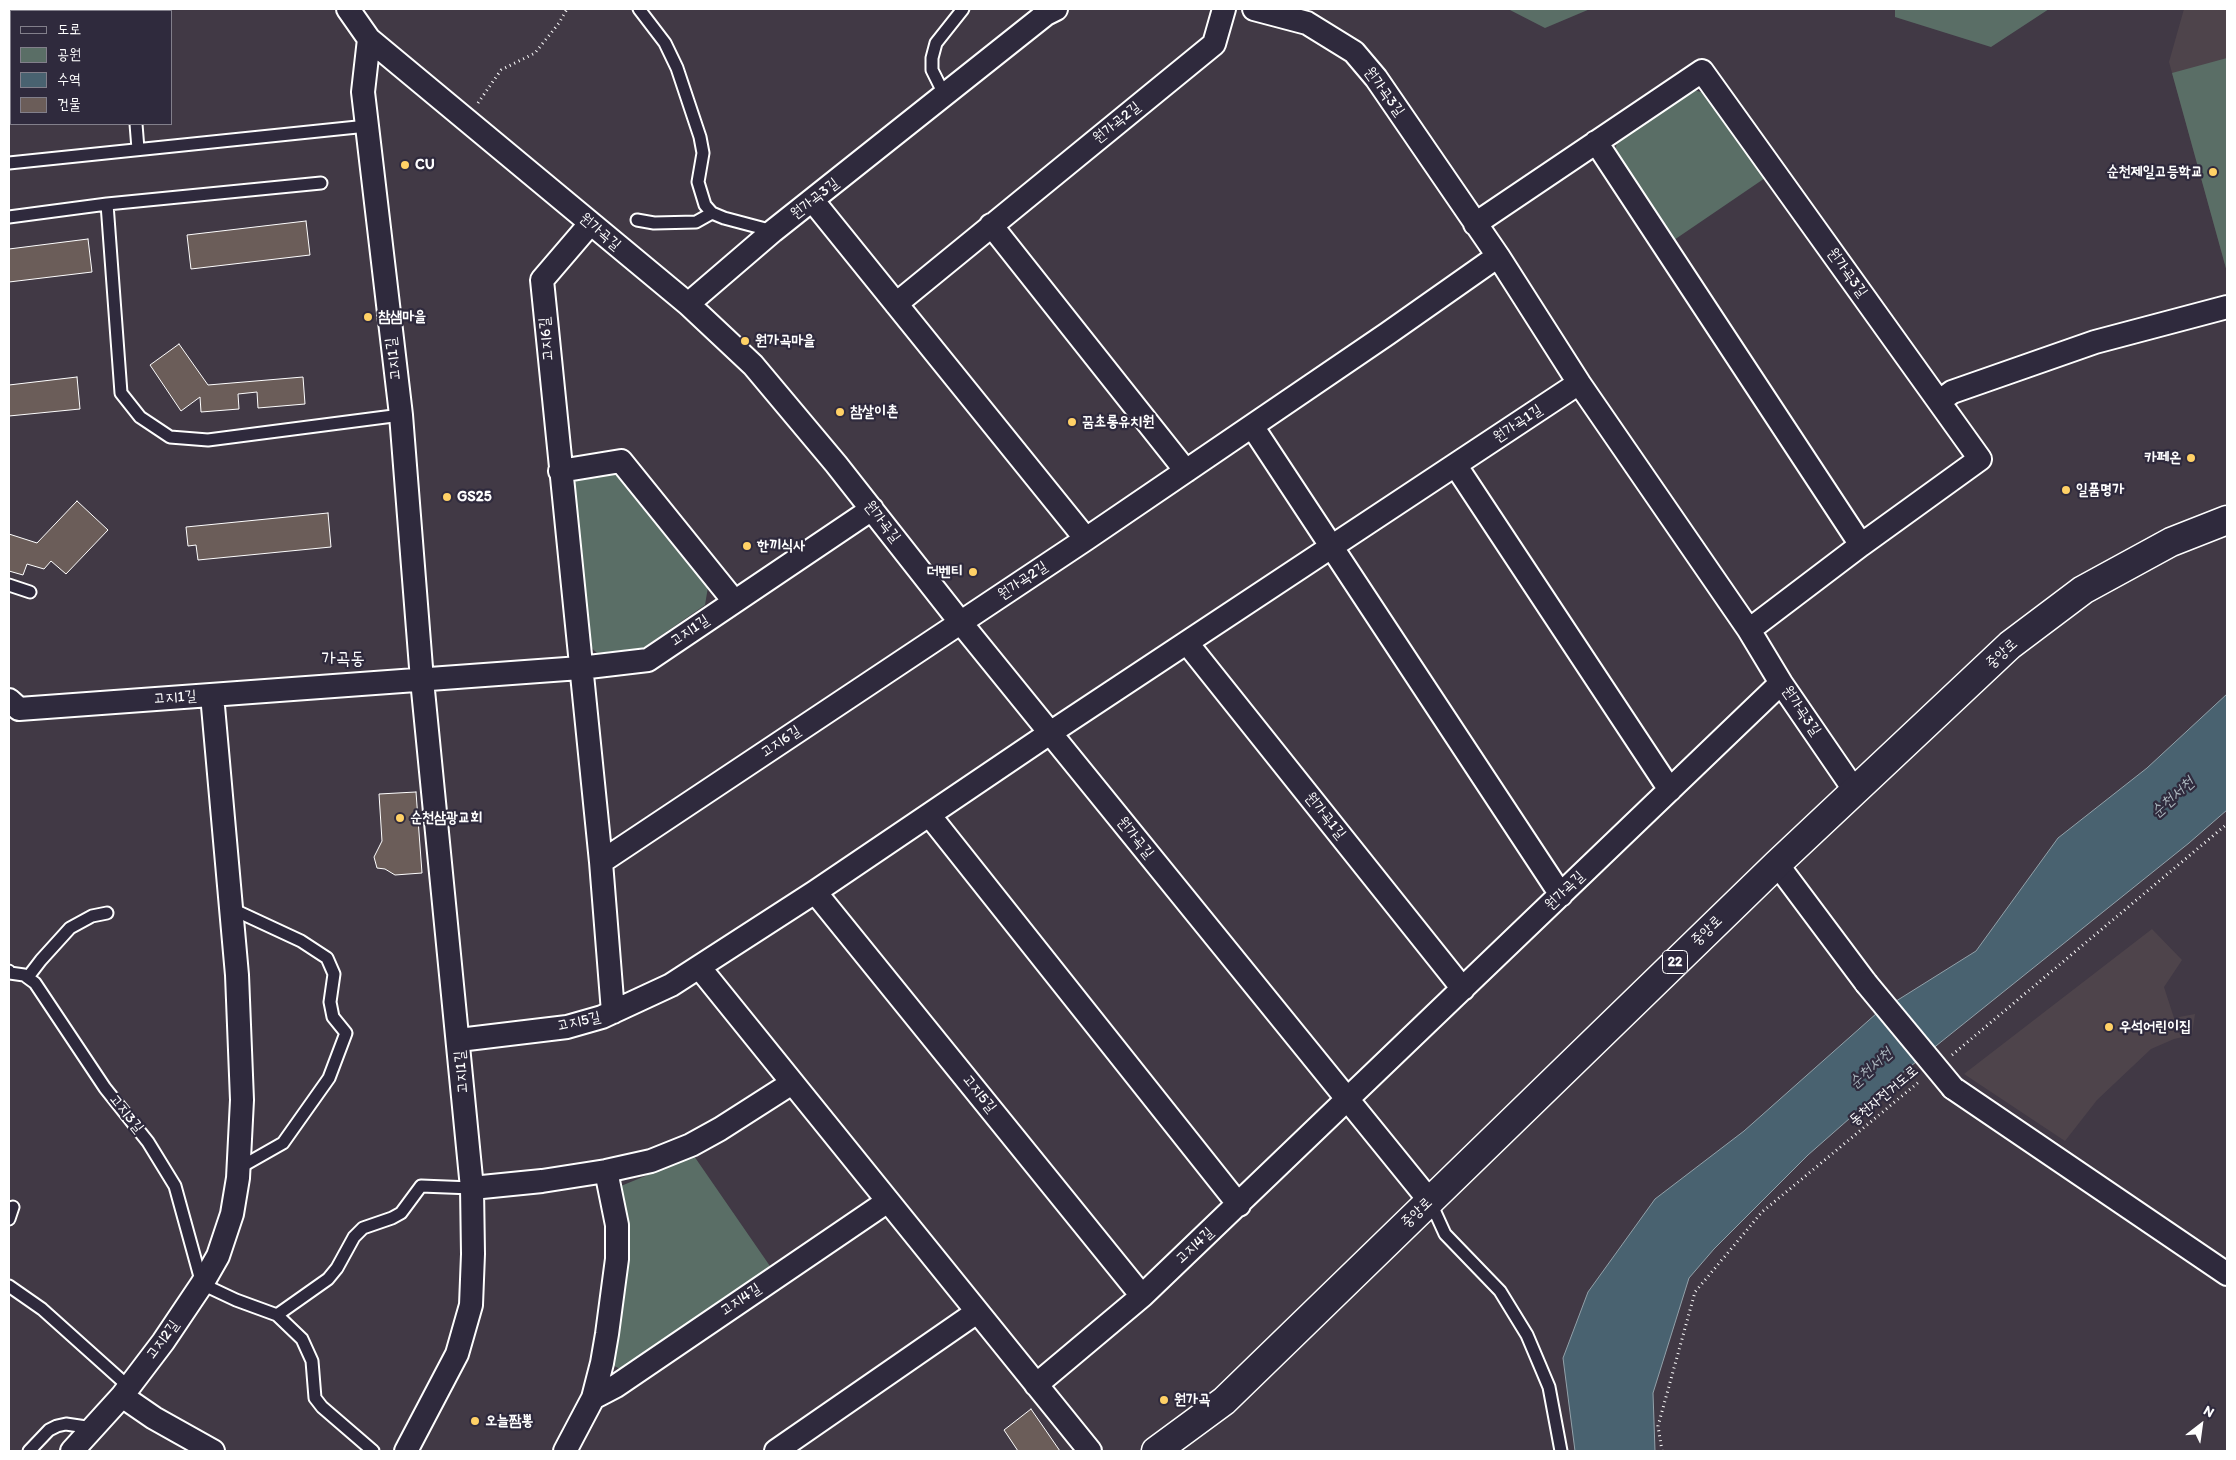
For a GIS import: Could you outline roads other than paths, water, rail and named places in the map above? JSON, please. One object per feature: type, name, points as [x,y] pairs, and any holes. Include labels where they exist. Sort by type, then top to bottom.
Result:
[{"type":"main road","name":"중앙로","points":[[1156,1451],[1224,1402],[1776,864],[2010,645],[2083,590],[2171,542],[2227,520]]},
{"type":"street","name":"원가곡길","points":[[348,9],[369,40],[688,304],[752,365],[872,509],[961,623],[1430,1201]]},
{"type":"street","name":"원가곡3길","points":[[688,304],[774,232],[1046,14],[1056,9]]},
{"type":"street","name":"원가곡2길","points":[[896,304],[1214,44],[1224,9]]},
{"type":"street","name":"원가곡3길","points":[[1254,9],[1307,23],[1354,52],[1376,78],[1498,256],[1579,383],[1749,630],[1781,683],[1854,792]]},
{"type":"street","name":"고지1길","points":[[369,40],[363,92],[401,415],[422,680],[459,1040],[472,1188],[473,1254],[471,1305],[457,1354],[406,1451]]},
{"type":"street","name":"원가곡3길","points":[[1476,224],[1702,71],[1980,459],[1861,545],[1749,630]]},
{"type":"street","points":[[1596,142],[1861,545]]},
{"type":"street","points":[[813,201],[1086,539]]},
{"type":"street","name":"고지6길","points":[[590,224],[542,280],[601,862],[613,1012]]},
{"type":"street","points":[[991,225],[1186,471]]},
{"type":"street","name":"원가곡2길","points":[[961,623],[1252,426],[1498,256]]},
{"type":"street","points":[[1940,401],[1952,392],[2094,342],[2227,306]]},
{"type":"street","name":"원가곡1길","points":[[1050,733],[1579,383]]},
{"type":"street","points":[[1252,426],[1561,894]]},
{"type":"street","points":[[560,471],[621,461],[734,601]]},
{"type":"street","points":[[1456,466],[1670,790]]},
{"type":"street","name":"고지1길","points":[[14,704],[212,695],[580,668],[648,660],[872,509]]},
{"type":"street","name":"고지6길","points":[[601,862],[961,623]]},
{"type":"street","name":"원가곡1길","points":[[1187,643],[1464,989]]},
{"type":"street","name":"원가곡길","points":[[1348,1100],[1781,683]]},
{"type":"street","points":[[202,1284],[218,1256],[232,1214],[239,1168],[242,1100],[237,975],[212,695]]},
{"type":"street","name":"고지5길","points":[[459,1040],[567,1027],[602,1018],[671,985],[930,816],[1050,733]]},
{"type":"street","points":[[930,816],[1239,1205]]},
{"type":"street","points":[[1776,864],[1866,983],[1953,1088],[2227,1274]]},
{"type":"street","name":"고지5길","points":[[815,892],[1142,1296]]},
{"type":"street","points":[[699,967],[1090,1451]]},
{"type":"street","points":[[472,1188],[542,1181],[606,1171],[651,1161],[691,1145],[720,1129],[792,1083]]},
{"type":"street","name":"고지4길","points":[[1036,1385],[1142,1296],[1348,1100]]},
{"type":"street","points":[[565,1451],[593,1398],[602,1363],[617,1260],[617,1225],[606,1171]]},
{"type":"street","name":"고지4길","points":[[593,1398],[616,1386],[888,1201]]},
{"type":"street","name":"고지2길","points":[[72,1451],[125,1391],[163,1342],[202,1284]]},
{"type":"street","points":[[776,1451],[977,1312]]},
{"type":"street","points":[[125,1391],[154,1418],[214,1451]]},
{"type":"lane","points":[[639,9],[665,43],[677,68],[703,153],[698,182],[705,205],[712,213],[724,218],[774,232]]},
{"type":"lane","points":[[945,96],[932,70],[932,58],[936,43],[963,9]]},
{"type":"lane","points":[[136,125],[138,149]]},
{"type":"lane","points":[[9,163],[367,126]]},
{"type":"lane","points":[[9,217],[107,204],[321,184]]},
{"type":"lane","points":[[107,204],[121,393],[140,417],[170,437],[208,440],[401,415]]},
{"type":"lane","points":[[637,220],[654,223],[696,222],[712,213]]},
{"type":"lane","points":[[9,586],[30,592]]},
{"type":"lane","points":[[230,908],[301,941],[327,958],[334,974],[330,1002],[333,1017],[346,1033],[329,1078],[283,1143],[239,1168]]},
{"type":"lane","points":[[9,971],[28,977],[70,928],[92,916],[107,913]]},
{"type":"lane","name":"고지3길","points":[[28,977],[45,996],[105,1088],[148,1142],[175,1186],[202,1284]]},
{"type":"lane","points":[[277,1315],[328,1279],[354,1237],[363,1228],[401,1213],[421,1186],[472,1188]]},
{"type":"lane","points":[[1430,1201],[1445,1234],[1500,1291],[1527,1335],[1549,1387],[1560,1451]]},
{"type":"lane","points":[[9,1219],[13,1207]]},
{"type":"lane","points":[[202,1284],[236,1300],[277,1315],[302,1339],[312,1361],[315,1398],[322,1407],[373,1451]]},
{"type":"lane","points":[[9,1286],[42,1309],[125,1391]]},
{"type":"lane","points":[[29,1451],[50,1430],[57,1426],[66,1424],[93,1428]]},
{"type":"water","name":"순천서천","points":[[2227,694],[2227,810],[2189,843],[1891,1082],[1808,1155],[1714,1249],[1689,1278],[1653,1393],[1655,1451],[1575,1451],[1563,1358],[1588,1292],[1655,1199],[1744,1131],[1877,1013],[1976,951],[2058,838],[2147,768]]},
{"type":"place","name":"CU","points":[[405,165]]},
{"type":"place","name":"순천제일고등학교","points":[[2213,172]]},
{"type":"place","name":"참샘마을","points":[[368,317]]},
{"type":"place","name":"원가곡마을","points":[[745,341]]},
{"type":"place","name":"참살이촌","points":[[840,412]]},
{"type":"place","name":"꿈초롱유치원","points":[[1072,422]]},
{"type":"place","name":"카페온","points":[[2191,458]]},
{"type":"place","name":"일품명가","points":[[2066,490]]},
{"type":"place","name":"GS25","points":[[447,497]]},
{"type":"place","name":"한끼식사","points":[[747,546]]},
{"type":"place","name":"더벤티","points":[[973,572]]},
{"type":"place","name":"순천삼광교회","points":[[400,818]]},
{"type":"place","name":"우석어린이집","points":[[2109,1027]]},
{"type":"place","name":"원가곡","points":[[1164,1400]]},
{"type":"place","name":"오늘짬뽕","points":[[475,1421]]},
{"type":"district","name":"가곡동","points":[[343,659]]}]
